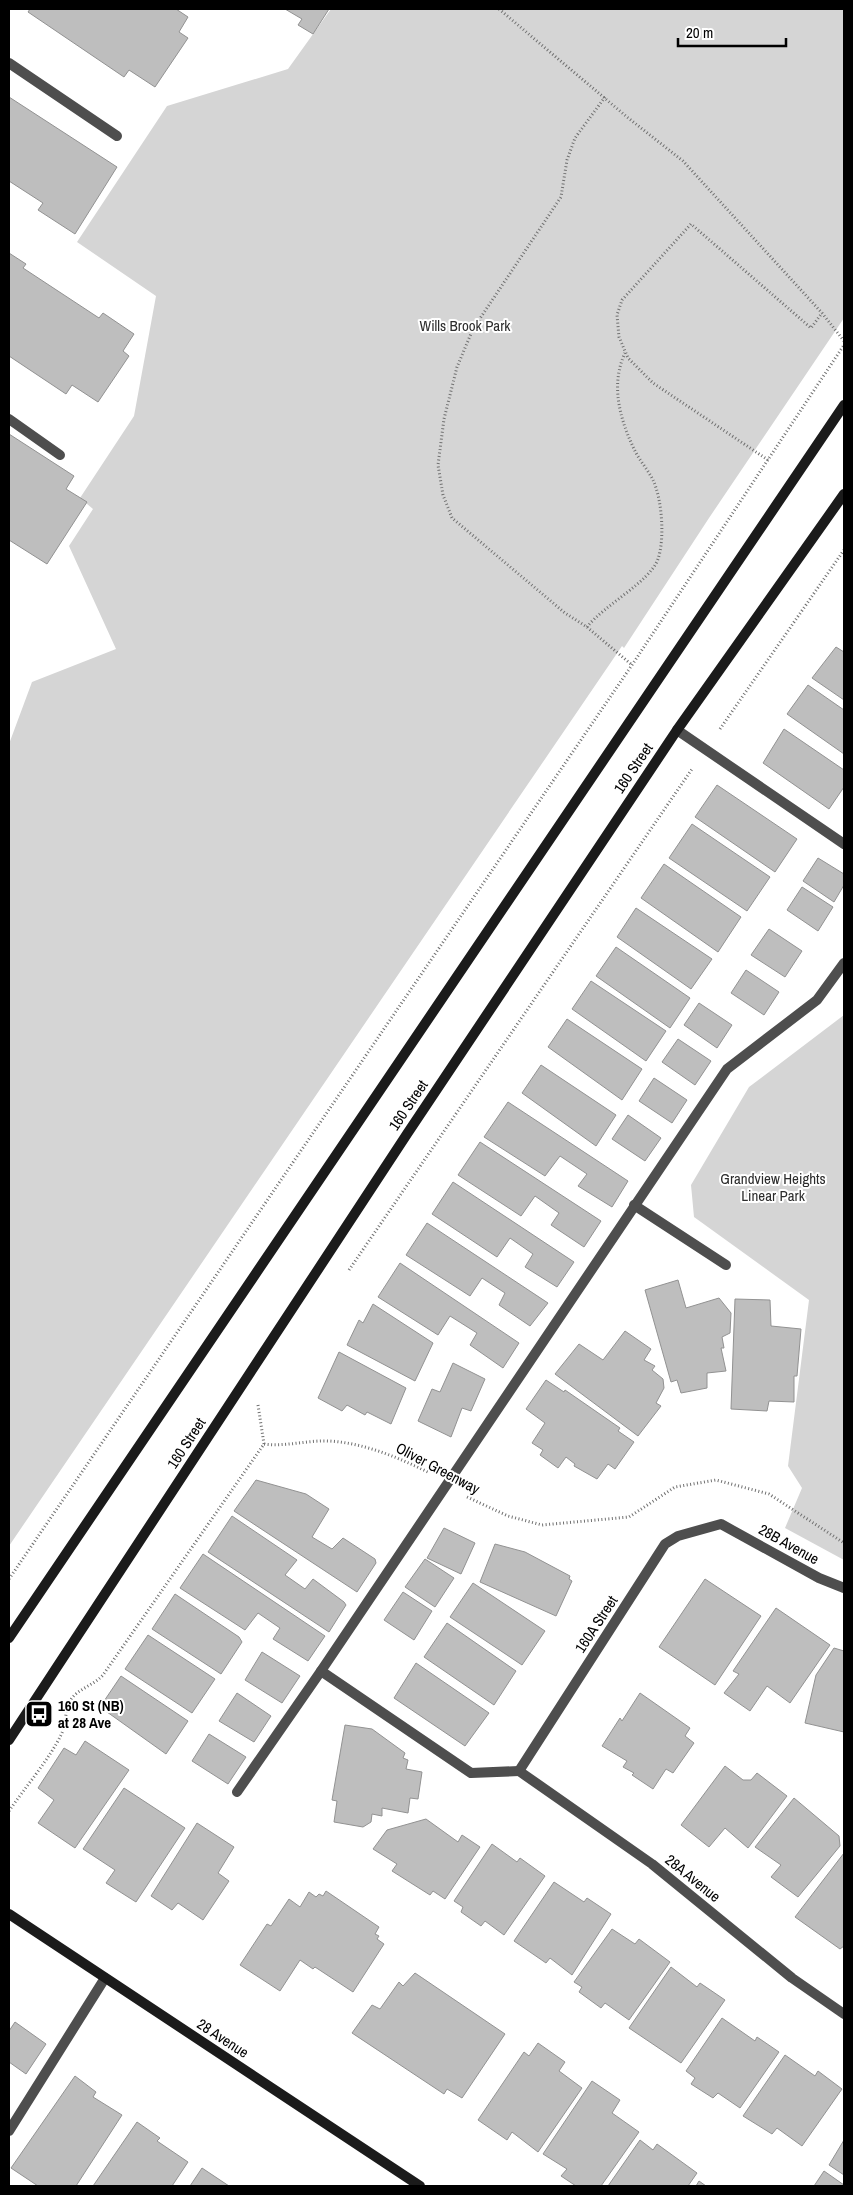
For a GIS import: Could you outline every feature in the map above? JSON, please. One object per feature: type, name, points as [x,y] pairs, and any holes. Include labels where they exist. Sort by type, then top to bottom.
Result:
[{"type":"main road","name":"160 Street","points":[[9,1638],[844,406]]},
{"type":"main road","name":"160 Street","points":[[9,1740],[396,1150],[677,730],[844,494]]},
{"type":"main road","name":"28 Avenue","points":[[9,1914],[420,2186]]},
{"type":"street","points":[[9,63],[118,136]]},
{"type":"street","points":[[9,420],[60,455]]},
{"type":"street","points":[[677,730],[844,844]]},
{"type":"street","points":[[237,1792],[321,1671],[727,1068],[817,1000],[844,963]]},
{"type":"street","points":[[634,1205],[726,1265]]},
{"type":"street","name":"28B Avenue","points":[[721,1524],[819,1578],[844,1588]]},
{"type":"street","name":"160A Street","points":[[519,1771],[665,1544],[678,1536],[721,1524]]},
{"type":"street","points":[[321,1671],[471,1773],[519,1771]]},
{"type":"street","name":"28A Avenue","points":[[519,1771],[652,1864],[792,1978],[844,2014]]},
{"type":"street","points":[[9,2131],[105,1978]]},
{"type":"path","points":[[499,9],[627,117],[683,161],[822,313],[844,341]]},
{"type":"path","points":[[605,97],[575,138],[567,160],[561,197],[473,329],[457,367],[444,419],[438,465],[443,494],[452,518],[565,613],[587,627],[632,664]]},
{"type":"path","points":[[768,460],[654,383],[628,358],[619,337],[617,315],[622,300],[691,224],[811,328],[822,313]]},
{"type":"path","points":[[9,1579],[632,664],[844,345]]},
{"type":"path","points":[[587,627],[595,617],[643,580],[658,560],[662,533],[658,498],[653,480],[635,452],[621,418],[617,390],[618,367],[626,352]]},
{"type":"path","points":[[348,1272],[844,550]]},
{"type":"path","points":[[9,1811],[61,1735],[72,1698],[78,1692],[91,1686],[103,1675],[264,1444],[258,1404]]},
{"type":"path","name":"Oliver Greenway","points":[[264,1444],[280,1446],[328,1441],[371,1448],[403,1460],[447,1484],[464,1496],[508,1516],[542,1525],[629,1518],[675,1487],[716,1480],[769,1494],[844,1543]]},
{"type":"green space","name":"Wills Brook Park","points":[[331,9],[844,9],[844,318],[624,648],[622,646],[9,1546],[9,744],[32,682],[116,649],[69,546],[93,509],[80,498],[134,416],[156,296],[77,242],[167,106],[288,69]]},
{"type":"green space","name":"Grandview Heights Linear Park","points":[[844,1015],[844,1560],[785,1528],[802,1488],[788,1466],[809,1300],[694,1217],[691,1185],[749,1087]]},
{"type":"building","points":[[30,9],[176,9],[188,17],[179,32],[188,38],[155,87],[129,70],[124,77],[28,12]]},
{"type":"building","points":[[285,9],[329,9],[313,34],[298,25],[302,19]]},
{"type":"building","points":[[9,97],[117,167],[75,234],[38,210],[43,203],[9,181]]},
{"type":"building","points":[[9,253],[26,264],[23,268],[99,318],[103,313],[134,334],[123,351],[129,356],[98,402],[72,385],[66,394],[9,356]]},
{"type":"building","points":[[9,434],[74,476],[66,489],[87,502],[47,564],[9,540]]},
{"type":"building","points":[[836,647],[844,652],[844,700],[812,678]]},
{"type":"building","points":[[808,685],[844,710],[844,754],[787,714]]},
{"type":"building","points":[[784,729],[844,770],[844,787],[829,809],[763,763]]},
{"type":"building","points":[[717,785],[797,839],[775,872],[695,817]]},
{"type":"building","points":[[692,824],[770,877],[747,911],[669,858]]},
{"type":"building","points":[[818,858],[844,874],[844,885],[834,902],[803,881]]},
{"type":"building","points":[[664,864],[741,917],[718,952],[641,898]]},
{"type":"building","points":[[802,887],[833,907],[818,931],[787,910]]},
{"type":"building","points":[[636,908],[712,959],[691,989],[617,937]]},
{"type":"building","points":[[769,929],[802,951],[785,977],[751,955]]},
{"type":"building","points":[[616,947],[690,998],[670,1028],[596,976]]},
{"type":"building","points":[[746,970],[779,992],[764,1015],[731,993]]},
{"type":"building","points":[[591,981],[666,1031],[646,1061],[572,1009]]},
{"type":"building","points":[[699,1003],[732,1025],[717,1048],[684,1025]]},
{"type":"building","points":[[567,1019],[642,1069],[622,1100],[548,1047]]},
{"type":"building","points":[[678,1039],[711,1061],[695,1085],[662,1062]]},
{"type":"building","points":[[541,1065],[616,1115],[596,1146],[522,1093]]},
{"type":"building","points":[[654,1078],[687,1100],[672,1123],[639,1101]]},
{"type":"building","points":[[508,1102],[628,1181],[612,1207],[578,1186],[587,1174],[560,1156],[545,1176],[484,1137]]},
{"type":"building","points":[[628,1115],[661,1138],[645,1161],[612,1139]]},
{"type":"building","points":[[480,1142],[601,1221],[584,1247],[551,1225],[559,1213],[535,1196],[521,1216],[458,1175]]},
{"type":"building","points":[[453,1182],[574,1262],[557,1287],[525,1267],[533,1254],[510,1238],[497,1257],[432,1214]]},
{"type":"building","points":[[427,1223],[548,1303],[530,1326],[499,1305],[505,1293],[482,1278],[470,1296],[406,1255]]},
{"type":"building","points":[[400,1263],[519,1343],[503,1368],[470,1345],[477,1333],[450,1316],[438,1335],[378,1297]]},
{"type":"building","points":[[678,1280],[686,1308],[719,1298],[731,1313],[730,1333],[722,1337],[724,1348],[721,1348],[726,1371],[707,1373],[707,1388],[681,1393],[677,1380],[671,1382],[645,1290]]},
{"type":"building","points":[[735,1299],[770,1300],[771,1326],[801,1329],[797,1376],[794,1376],[794,1402],[769,1401],[767,1411],[731,1409]]},
{"type":"building","points":[[373,1304],[433,1343],[415,1381],[347,1345],[359,1320],[363,1323]]},
{"type":"building","points":[[625,1331],[651,1349],[644,1360],[655,1366],[652,1370],[663,1379],[664,1388],[656,1403],[661,1406],[638,1436],[555,1374],[579,1344],[603,1360]]},
{"type":"building","points":[[339,1352],[406,1388],[391,1424],[367,1412],[365,1415],[347,1405],[342,1411],[318,1398]]},
{"type":"building","points":[[453,1363],[485,1379],[471,1411],[462,1408],[451,1437],[418,1421],[432,1389],[440,1392]]},
{"type":"building","points":[[546,1380],[564,1392],[565,1390],[620,1428],[618,1431],[634,1442],[615,1469],[608,1464],[597,1479],[574,1466],[575,1464],[566,1457],[558,1468],[540,1455],[543,1450],[532,1443],[545,1423],[526,1409]]},
{"type":"building","points":[[256,1480],[306,1494],[329,1509],[312,1537],[332,1549],[343,1538],[375,1559],[376,1563],[357,1592],[234,1511]]},
{"type":"building","points":[[232,1516],[297,1560],[285,1575],[305,1589],[313,1579],[344,1602],[346,1605],[329,1632],[208,1552]]},
{"type":"building","points":[[444,1528],[475,1543],[461,1574],[427,1558]]},
{"type":"building","points":[[495,1544],[525,1552],[570,1576],[569,1579],[572,1581],[556,1616],[480,1582]]},
{"type":"building","points":[[203,1554],[325,1636],[308,1661],[273,1639],[280,1628],[258,1613],[245,1630],[180,1588]]},
{"type":"building","points":[[425,1559],[454,1578],[435,1607],[405,1587]]},
{"type":"building","points":[[705,1579],[761,1616],[715,1685],[659,1647]]},
{"type":"building","points":[[473,1583],[545,1631],[522,1665],[450,1617]]},
{"type":"building","points":[[403,1592],[432,1611],[414,1640],[384,1620]]},
{"type":"building","points":[[175,1594],[239,1637],[242,1642],[221,1674],[152,1629]]},
{"type":"building","points":[[776,1608],[830,1645],[790,1703],[767,1686],[750,1711],[724,1693],[739,1674],[733,1671]]},
{"type":"building","points":[[447,1623],[516,1671],[494,1705],[424,1657]]},
{"type":"building","points":[[148,1635],[215,1679],[192,1713],[125,1669]]},
{"type":"building","points":[[834,1648],[844,1651],[844,1732],[805,1723],[816,1675]]},
{"type":"building","points":[[262,1652],[300,1676],[282,1703],[245,1680]]},
{"type":"building","points":[[416,1663],[489,1713],[465,1746],[394,1698]]},
{"type":"building","points":[[121,1676],[188,1721],[166,1754],[100,1707]]},
{"type":"building","points":[[237,1693],[271,1716],[254,1742],[219,1721]]},
{"type":"building","points":[[640,1693],[690,1728],[685,1736],[694,1743],[673,1773],[666,1769],[653,1789],[632,1775],[634,1773],[623,1767],[627,1761],[602,1746],[620,1718],[622,1721]]},
{"type":"building","points":[[345,1725],[372,1729],[405,1753],[403,1758],[408,1760],[406,1769],[422,1772],[418,1799],[410,1798],[408,1813],[382,1808],[382,1816],[372,1814],[371,1822],[363,1827],[334,1822],[337,1801],[332,1800]]},
{"type":"building","points":[[209,1734],[246,1757],[228,1784],[192,1761]]},
{"type":"building","points":[[85,1741],[129,1770],[75,1848],[38,1823],[54,1800],[38,1788],[64,1748],[76,1755]]},
{"type":"building","points":[[725,1766],[743,1780],[751,1780],[757,1773],[787,1796],[748,1848],[725,1828],[709,1847],[681,1825]]},
{"type":"building","points":[[124,1788],[185,1828],[136,1902],[106,1883],[115,1870],[83,1849]]},
{"type":"building","points":[[794,1798],[839,1836],[840,1846],[798,1897],[771,1877],[781,1865],[755,1847]]},
{"type":"building","points":[[426,1819],[458,1842],[462,1835],[480,1847],[445,1899],[433,1891],[430,1895],[392,1871],[397,1864],[373,1849],[387,1830]]},
{"type":"building","points":[[197,1823],[234,1847],[218,1873],[229,1881],[203,1920],[178,1903],[172,1910],[151,1896]]},
{"type":"building","points":[[492,1844],[517,1862],[520,1858],[545,1876],[504,1935],[485,1921],[481,1926],[461,1912],[463,1907],[454,1901]]},
{"type":"building","points":[[844,1853],[844,1946],[840,1949],[795,1917]]},
{"type":"building","points":[[554,1882],[584,1902],[587,1898],[611,1914],[572,1975],[550,1958],[546,1963],[514,1941]]},
{"type":"building","points":[[326,1891],[379,1927],[375,1934],[379,1936],[377,1939],[384,1944],[353,1992],[315,1967],[313,1969],[300,1960],[280,1991],[240,1965],[267,1924],[271,1926],[289,1899],[300,1907],[309,1892],[316,1897],[319,1894],[323,1896]]},
{"type":"building","points":[[612,1929],[635,1944],[639,1939],[670,1962],[629,2020],[605,2003],[601,2008],[579,1992],[582,1987],[574,1982]]},
{"type":"building","points":[[671,1967],[697,1987],[700,1983],[725,2000],[681,2063],[629,2028]]},
{"type":"building","points":[[415,1973],[505,2034],[462,2098],[447,2089],[444,2094],[352,2033],[372,2005],[380,2009],[399,1982],[403,1986]]},
{"type":"building","points":[[722,2018],[755,2041],[757,2037],[779,2052],[740,2108],[718,2093],[713,2098],[691,2084],[695,2078],[686,2071]]},
{"type":"building","points":[[15,2022],[46,2044],[26,2074],[9,2062],[9,2031]]},
{"type":"building","points":[[538,2043],[565,2062],[559,2071],[582,2088],[538,2152],[512,2132],[507,2140],[478,2120],[524,2052],[529,2056]]},
{"type":"building","points":[[785,2055],[815,2076],[818,2071],[842,2089],[802,2146],[777,2128],[772,2134],[743,2116]]},
{"type":"building","points":[[75,2076],[96,2092],[93,2097],[122,2115],[76,2186],[38,2186],[11,2168]]},
{"type":"building","points":[[592,2081],[620,2100],[612,2113],[639,2132],[601,2186],[576,2186],[561,2176],[567,2169],[543,2154]]},
{"type":"building","points":[[137,2122],[160,2138],[157,2141],[188,2162],[172,2186],[93,2186]]},
{"type":"building","points":[[640,2140],[653,2150],[657,2144],[697,2173],[688,2186],[608,2186]]},
{"type":"building","points":[[844,2140],[844,2175],[829,2165]]},
{"type":"building","points":[[202,2168],[229,2186],[190,2186]]},
{"type":"building","points":[[824,2171],[844,2185],[844,2186],[814,2186]]},
{"type":"building","points":[[699,2181],[706,2186],[696,2186]]},
{"type":"place","name":"160 St (NB) at 28 Ave","points":[[39,1714]]}]
